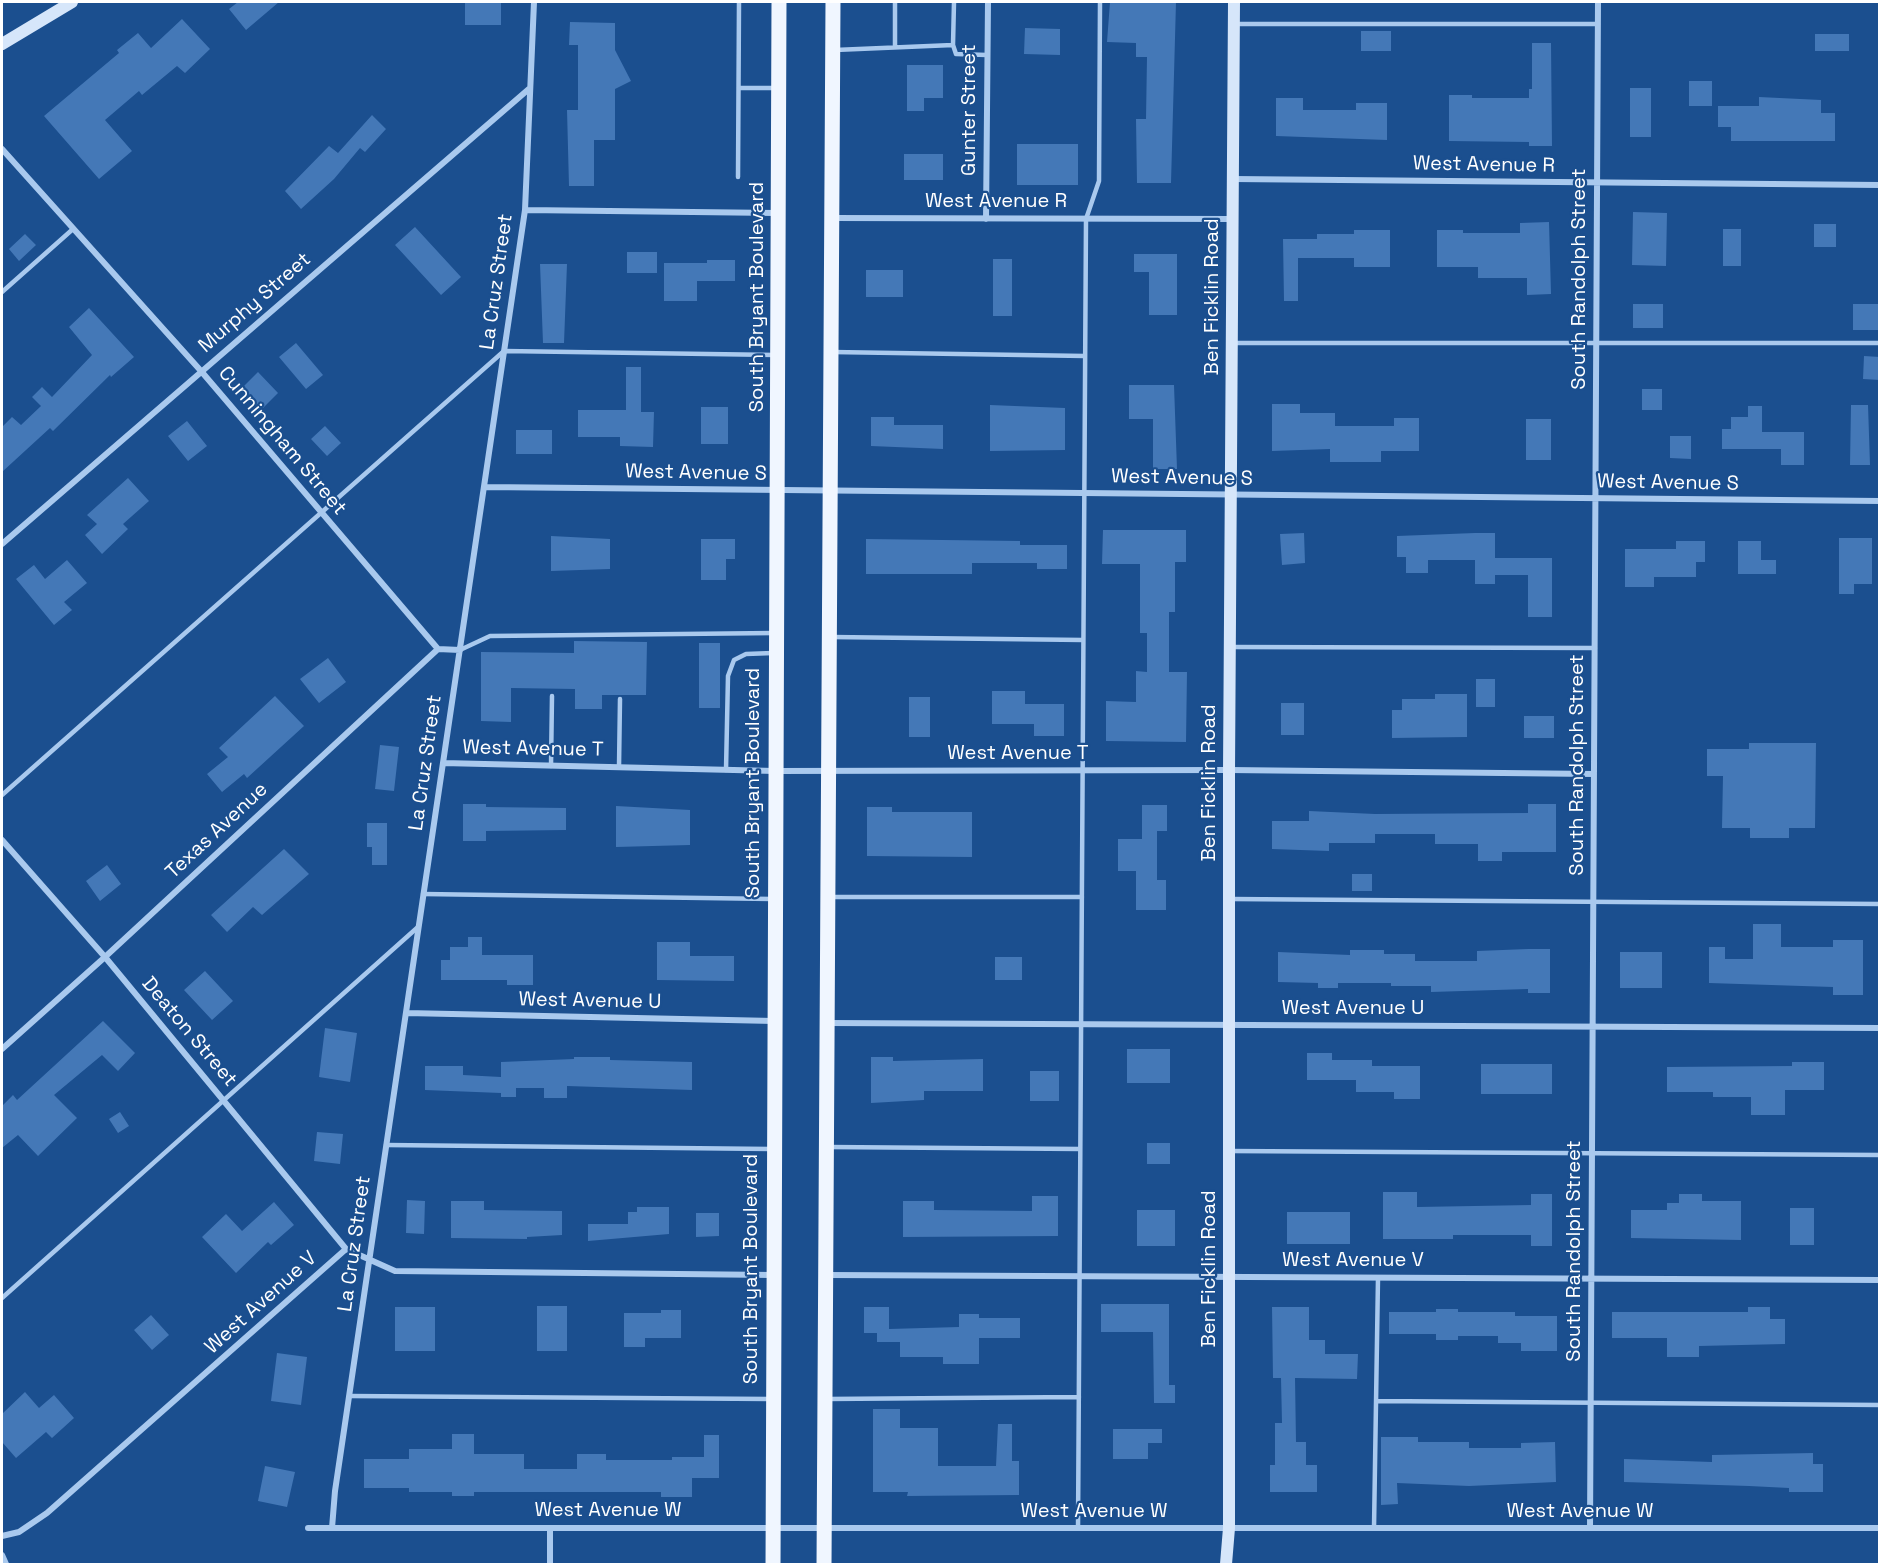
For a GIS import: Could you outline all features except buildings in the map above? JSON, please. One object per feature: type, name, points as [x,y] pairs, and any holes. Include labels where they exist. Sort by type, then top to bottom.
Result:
[{"type":"main road","name":"South Bryant Boulevard","points":[[773,1564],[775,771],[780,213],[779,2]]},
{"type":"main road","points":[[824,1564],[833,2]]},
{"type":"street","points":[[2,44],[72,2]]},
{"type":"street","name":"La Cruz Street","points":[[332,1528],[335,1491],[369,1257],[525,210],[534,2]]},
{"type":"street","name":"Gunter Street","points":[[986,219],[987,2]]},
{"type":"street","name":"Ben Ficklin Road","points":[[1226,1564],[1229,1528],[1229,770],[1234,2]]},
{"type":"street","name":"South Randolph Street","points":[[1590,1528],[1599,2]]},
{"type":"street","name":"Murphy Street","points":[[2,544],[530,88]]},
{"type":"street","name":"Cunningham Street","points":[[2,149],[201,371],[438,649]]},
{"type":"street","name":"West Avenue R","points":[[1233,179],[1880,185]]},
{"type":"street","points":[[525,210],[780,213]]},
{"type":"street","name":"West Avenue R","points":[[832,218],[1233,219]]},
{"type":"street","name":"West Avenue S","points":[[484,487],[1880,501]]},
{"type":"street","points":[[438,649],[460,650]]},
{"type":"street","name":"Texas Avenue","points":[[2,1049],[105,957],[438,649]]},
{"type":"street","name":"West Avenue T","points":[[443,763],[775,771],[1229,770],[1594,774]]},
{"type":"street","name":"Deaton Street","points":[[2,840],[105,957],[346,1249]]},
{"type":"street","name":"West Avenue U","points":[[406,1013],[774,1022]]},
{"type":"street","name":"West Avenue U","points":[[827,1023],[1880,1028]]},
{"type":"street","name":"West Avenue V","points":[[2,1536],[19,1532],[47,1513],[346,1249],[369,1257],[395,1271],[773,1275]]},
{"type":"street","name":"West Avenue V","points":[[826,1275],[1880,1280]]},
{"type":"street","name":"West Avenue W","points":[[308,1528],[1880,1528]]},
{"type":"street","points":[[550,1528],[550,1564]]},
{"type":"street","points":[[2,1555],[6,1564]]},
{"type":"lane","points":[[738,177],[739,2]]},
{"type":"lane","points":[[895,2],[895,47]]},
{"type":"lane","points":[[954,2],[953,45],[956,54],[987,55]]},
{"type":"lane","points":[[1078,1528],[1086,219],[1099,181],[1100,2]]},
{"type":"lane","points":[[1234,24],[1598,24]]},
{"type":"lane","points":[[833,50],[953,45]]},
{"type":"lane","points":[[739,88],[779,88]]},
{"type":"lane","points":[[2,292],[73,229]]},
{"type":"lane","points":[[1232,343],[1880,343]]},
{"type":"lane","points":[[2,795],[504,351],[778,355]]},
{"type":"lane","points":[[831,352],[1085,356]]},
{"type":"lane","points":[[460,650],[490,636],[776,633]]},
{"type":"lane","points":[[830,637],[1083,640]]},
{"type":"lane","points":[[1230,646],[1595,648]]},
{"type":"lane","points":[[726,770],[728,676],[734,660],[746,654],[776,653]]},
{"type":"lane","points":[[551,766],[552,696]]},
{"type":"lane","points":[[619,767],[620,699]]},
{"type":"lane","points":[[423,894],[775,899]]},
{"type":"lane","points":[[828,897],[1082,897]]},
{"type":"lane","points":[[1229,899],[1880,904]]},
{"type":"lane","points":[[2,1298],[418,927]]},
{"type":"lane","points":[[386,1145],[774,1149]]},
{"type":"lane","points":[[827,1147],[1080,1149]]},
{"type":"lane","points":[[1229,1151],[1880,1155]]},
{"type":"lane","points":[[1374,1528],[1378,1278]]},
{"type":"lane","points":[[349,1396],[773,1399]]},
{"type":"lane","points":[[825,1399],[1079,1397]]},
{"type":"lane","points":[[1376,1401],[1880,1405]]}]
